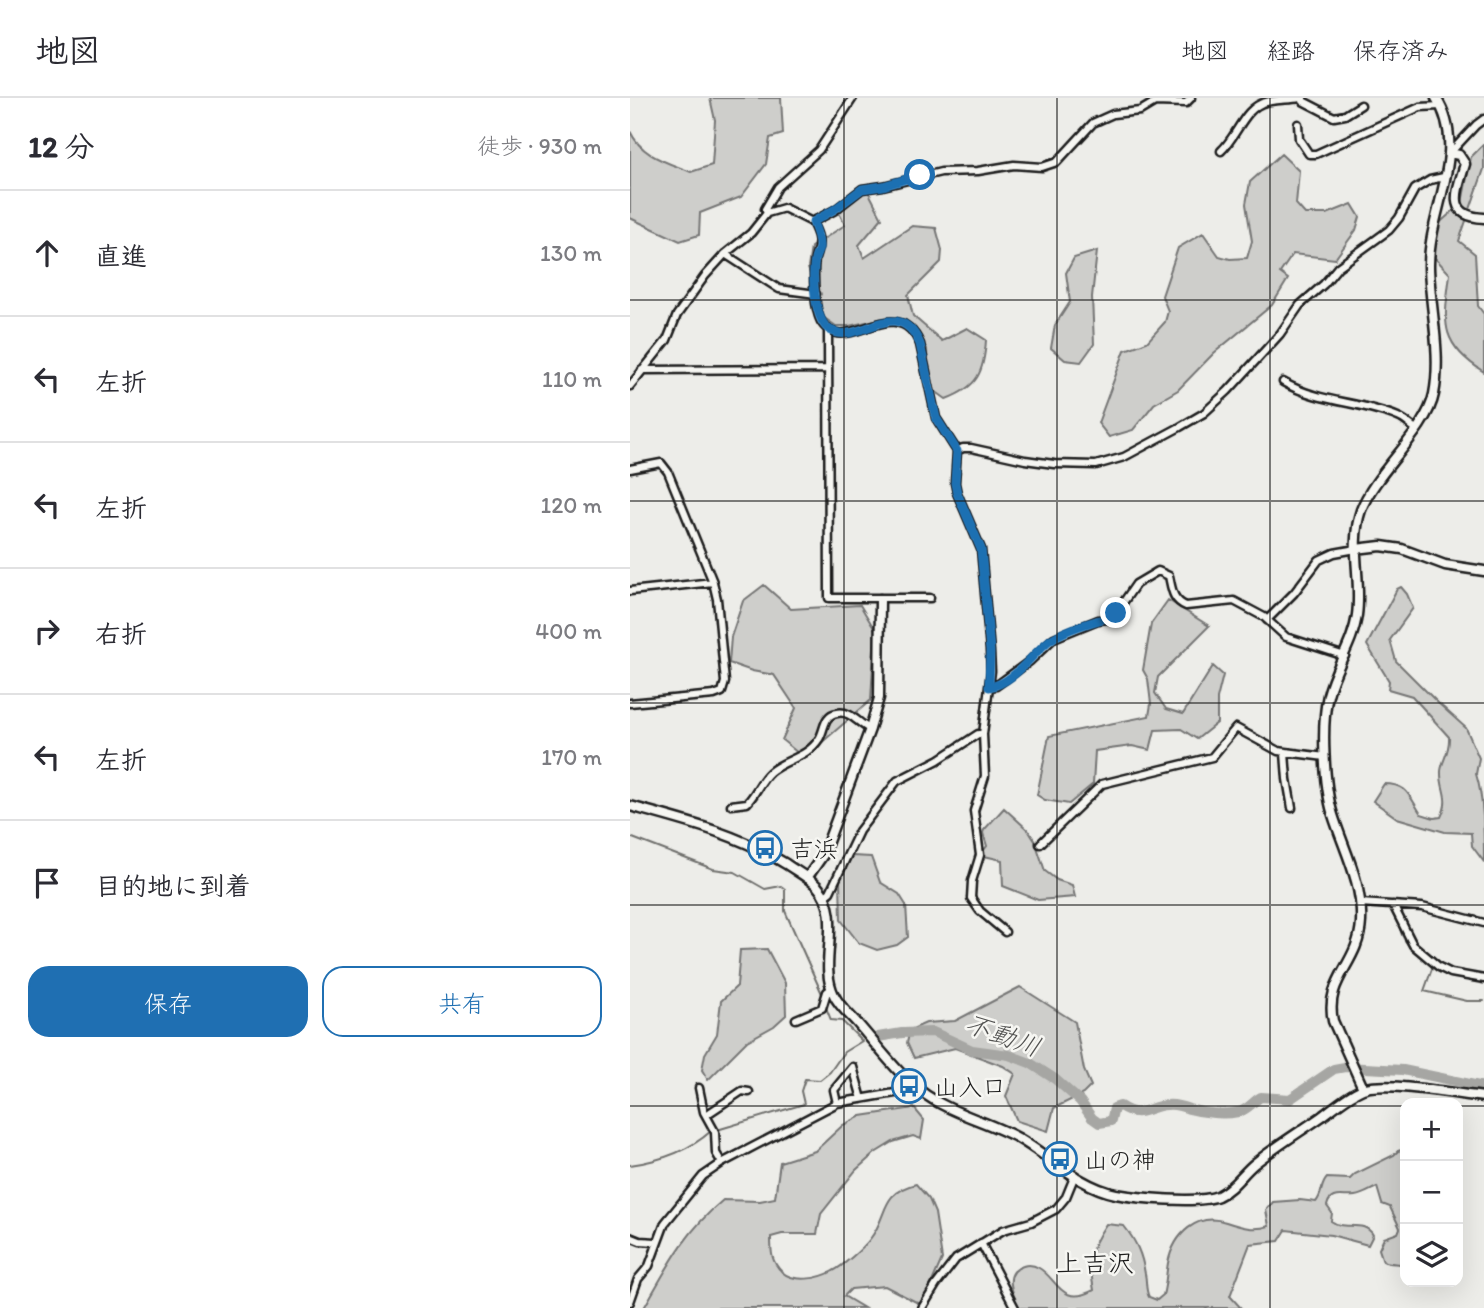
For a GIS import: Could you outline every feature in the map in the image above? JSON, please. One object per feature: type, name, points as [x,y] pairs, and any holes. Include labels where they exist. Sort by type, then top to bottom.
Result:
[{"type":"street","points":[[767,213],[765,208],[783,181],[819,150],[853,98]]},
{"type":"street","points":[[813,222],[862,189],[941,172],[978,171],[1014,164],[1042,167],[1058,162],[1093,123],[1113,114],[1140,111],[1155,102],[1186,103],[1191,98]]},
{"type":"street","points":[[1221,151],[1246,117],[1264,102],[1301,98],[1334,117],[1345,115],[1362,105]]},
{"type":"street","points":[[1297,124],[1299,139],[1309,154],[1316,154],[1419,107],[1439,102],[1447,118],[1450,136],[1450,153],[1432,232],[1429,267],[1435,380],[1433,397],[1416,429],[1371,491],[1362,510],[1356,536],[1358,612],[1355,629],[1328,695],[1325,757],[1327,790],[1356,879],[1360,903],[1359,940],[1348,967],[1336,982],[1331,996],[1333,1020],[1361,1084]]},
{"type":"street","points":[[1450,153],[1484,119]]},
{"type":"street","points":[[1450,153],[1459,155],[1465,164],[1456,203],[1462,213],[1469,217],[1484,218]]},
{"type":"street","points":[[957,451],[971,448],[1055,464],[1096,464],[1124,457],[1180,427],[1219,401],[1280,334],[1300,304],[1324,284],[1338,267],[1390,230],[1415,189],[1430,180],[1444,177]]},
{"type":"street","points":[[770,199],[813,222],[819,248],[815,260],[819,318],[828,329],[832,332],[849,333],[882,322],[895,321],[911,328],[920,344],[936,418],[957,451],[957,493],[981,549],[990,651],[983,734],[985,776],[974,811],[980,855],[972,881],[971,898],[980,911],[1005,932]]},
{"type":"street","points":[[630,386],[667,340],[677,315],[705,276],[725,254],[751,233],[767,213],[784,208]]},
{"type":"street","points":[[725,254],[779,289],[816,294]]},
{"type":"street","points":[[828,329],[829,598],[930,598]]},
{"type":"street","points":[[642,370],[828,369]]},
{"type":"street","points":[[1283,382],[1298,391],[1398,417],[1416,429]]},
{"type":"street","points":[[630,469],[656,463],[665,466],[718,599],[725,682],[722,692],[630,704]]},
{"type":"street","points":[[1267,620],[1294,593],[1319,560],[1356,548],[1381,546],[1402,549],[1445,565],[1484,571]]},
{"type":"street","points":[[989,687],[996,686],[1030,661],[1054,638],[1098,620],[1110,618],[1136,584],[1158,571],[1169,576],[1172,593],[1180,603],[1196,606],[1234,601],[1267,620],[1286,637],[1345,656]]},
{"type":"street","points":[[630,591],[713,582]]},
{"type":"street","points":[[807,878],[823,855],[879,698],[880,599]]},
{"type":"street","points":[[731,805],[747,803],[766,775],[777,766],[802,757],[820,739],[827,718],[833,714],[846,713],[870,729]]},
{"type":"street","points":[[1040,844],[1102,784],[1212,757],[1236,728],[1270,748],[1285,753],[1325,757]]},
{"type":"street","points":[[825,896],[830,892],[859,831],[897,780],[919,771],[978,734],[983,734]]},
{"type":"street","points":[[1285,753],[1292,808]]},
{"type":"street","points":[[630,806],[728,834],[760,848],[807,878],[825,896],[830,918],[831,989],[839,1003],[918,1089],[936,1102],[1019,1139],[1099,1189],[1115,1194],[1191,1200],[1216,1197],[1268,1153],[1361,1084],[1484,1097]]},
{"type":"street","points":[[1360,903],[1422,907],[1484,923]]},
{"type":"street","points":[[1393,905],[1413,945],[1439,967],[1451,973],[1484,979]]},
{"type":"street","points":[[796,1019],[822,1008],[827,992],[831,989]]},
{"type":"street","points":[[837,1103],[834,1090],[853,1067],[862,1099]]},
{"type":"street","points":[[699,1088],[706,1115],[715,1132],[715,1148],[722,1163]]},
{"type":"street","points":[[630,1302],[638,1279],[649,1266],[665,1223],[703,1176],[722,1163],[837,1103],[918,1089]]},
{"type":"street","points":[[706,1115],[742,1090],[749,1092]]},
{"type":"street","points":[[922,1308],[956,1259],[1003,1230],[1038,1219],[1056,1209],[1066,1197],[1075,1175]]},
{"type":"street","points":[[630,1237],[656,1242]]},
{"type":"street","points":[[981,1243],[1015,1308]]},
{"type":"street","points":[[630,1275],[638,1279]]},
{"type":"shaded area","points":[[710,98],[781,98],[783,134],[770,138],[766,164],[741,197],[700,213],[699,235],[680,241],[630,218],[630,131],[641,147],[664,161],[691,172],[712,165],[715,120]]},
{"type":"shaded area","points":[[1484,144],[1484,169],[1459,241],[1475,254],[1478,306],[1484,314],[1484,372],[1458,351],[1451,341],[1446,318],[1450,274],[1435,258],[1435,227],[1462,203],[1471,157]]},
{"type":"shaded area","points":[[1281,154],[1299,171],[1296,204],[1305,214],[1327,214],[1352,204],[1360,217],[1356,230],[1335,259],[1293,254],[1280,273],[1288,279],[1272,305],[1214,353],[1178,390],[1154,404],[1133,430],[1109,437],[1098,423],[1125,350],[1147,342],[1165,322],[1168,311],[1162,296],[1178,248],[1203,233],[1219,256],[1230,259],[1247,258],[1252,241],[1246,204],[1250,182]]},
{"type":"shaded area","points":[[868,191],[882,218],[859,245],[864,258],[912,226],[936,228],[942,250],[941,262],[908,295],[913,316],[942,341],[967,328],[986,340],[981,370],[977,377],[965,389],[946,399],[928,386],[927,349],[906,320],[888,317],[849,326],[836,326],[823,317],[808,268],[811,247],[845,225],[839,213],[857,192]]},
{"type":"shaded area","points":[[1097,251],[1092,297],[1094,344],[1081,362],[1065,360],[1051,348],[1055,325],[1070,302],[1066,273],[1074,258]]},
{"type":"shaded area","points":[[764,585],[791,609],[860,605],[875,630],[871,700],[804,758],[782,740],[796,708],[774,675],[729,663],[731,637],[743,601]]},
{"type":"shaded area","points":[[1401,587],[1413,608],[1390,640],[1396,661],[1466,728],[1479,758],[1476,774],[1482,805],[1484,862],[1472,846],[1471,833],[1445,832],[1397,818],[1373,801],[1384,784],[1403,789],[1421,814],[1441,817],[1445,804],[1441,771],[1449,737],[1412,696],[1388,689],[1389,681],[1367,645],[1397,589]]},
{"type":"shaded area","points":[[1168,600],[1209,626],[1158,677],[1155,693],[1166,709],[1183,714],[1213,666],[1223,675],[1217,699],[1217,723],[1197,739],[1181,729],[1155,730],[1150,750],[1132,746],[1095,751],[1093,784],[1069,804],[1045,800],[1037,795],[1049,736],[1149,716],[1151,704],[1148,679],[1143,670],[1151,624]]},
{"type":"shaded area","points":[[1004,808],[1028,830],[1035,841],[1045,871],[1057,880],[1072,885],[1075,897],[1038,900],[1003,886],[1002,860],[980,855],[987,846],[984,830]]},
{"type":"shaded area","points":[[852,856],[871,857],[880,882],[899,894],[906,905],[908,937],[897,945],[877,950],[859,943],[841,920],[840,880]]},
{"type":"shaded area","points":[[767,949],[785,983],[786,1015],[774,1026],[747,1041],[708,1080],[702,1070],[705,1054],[717,1034],[721,1001],[737,986],[740,950]]},
{"type":"shaded area","points":[[1020,987],[1075,1022],[1084,1070],[1091,1086],[1083,1094],[1054,1108],[1048,1131],[1017,1121],[1006,1096],[1015,1074],[1003,1066],[955,1048],[914,1058],[907,1043],[910,1030],[926,1023],[955,1021]]},
{"type":"shaded area","points":[[914,1108],[924,1120],[921,1139],[913,1136],[893,1142],[856,1170],[821,1214],[817,1234],[782,1234],[771,1237],[771,1247],[776,1264],[782,1272],[793,1278],[807,1279],[827,1274],[867,1243],[890,1199],[904,1188],[916,1184],[929,1199],[935,1213],[942,1259],[922,1305],[885,1286],[851,1289],[844,1296],[864,1308],[644,1308],[688,1237],[723,1200],[760,1201],[775,1198],[780,1162],[815,1151],[843,1125],[861,1116]]},
{"type":"shaded area","points":[[1398,1151],[1400,1228],[1390,1207],[1382,1204],[1377,1187],[1358,1195],[1331,1198],[1327,1206],[1332,1213],[1331,1221],[1369,1230],[1373,1235],[1368,1245],[1331,1235],[1286,1230],[1279,1241],[1250,1244],[1230,1296],[1241,1308],[1019,1308],[1014,1296],[1011,1284],[1013,1273],[1027,1265],[1039,1268],[1067,1294],[1083,1295],[1094,1290],[1091,1256],[1106,1224],[1124,1226],[1132,1237],[1142,1260],[1149,1297],[1157,1300],[1163,1295],[1168,1263],[1176,1243],[1188,1228],[1196,1223],[1215,1220],[1248,1228],[1269,1226],[1266,1210],[1273,1202],[1316,1202],[1327,1178],[1350,1179]]},
{"type":"shaded area","points":[[1400,1228],[1400,1264],[1383,1261],[1379,1249],[1384,1238],[1398,1233]]},
{"type":"waterway","points":[[630,837],[713,869],[735,872],[765,889],[781,886],[785,889],[785,911],[823,996]]},
{"type":"waterway","points":[[1399,923],[1406,942],[1433,966],[1424,991],[1467,1001],[1484,1001]]},
{"type":"waterway","points":[[717,1130],[804,1104],[801,1091],[805,1079],[820,1080],[830,1072],[844,1052],[862,1041],[842,1021],[831,1020],[825,1005]]},
{"type":"waterway","name":"不動川","points":[[878,1037],[933,1032],[972,1050],[1009,1055],[1030,1063],[1055,1079],[1080,1101],[1099,1123],[1111,1121],[1114,1108],[1120,1106],[1133,1112],[1170,1105],[1207,1112],[1238,1112],[1261,1097],[1290,1099],[1334,1069],[1345,1067],[1403,1070],[1484,1087]]},
{"type":"waterway","points":[[630,1165],[673,1154],[711,1131]]},
{"type":"place","name":"吉浜","points":[[765,848]]},
{"type":"place","name":"山入口","points":[[909,1086]]},
{"type":"place","name":"山の神","points":[[1060,1159]]},
{"type":"district","name":"上吉沢","points":[[1095,1263]]},
{"type":"route","points":[[920,175],[862,189],[813,222],[819,248],[815,260],[819,318],[832,332],[849,333],[882,322],[895,321],[911,328],[916,334],[936,418],[957,451],[957,493],[981,549],[990,651],[989,687],[996,686],[1030,661],[1047,642],[1098,620],[1110,618],[1116,613]]}]
